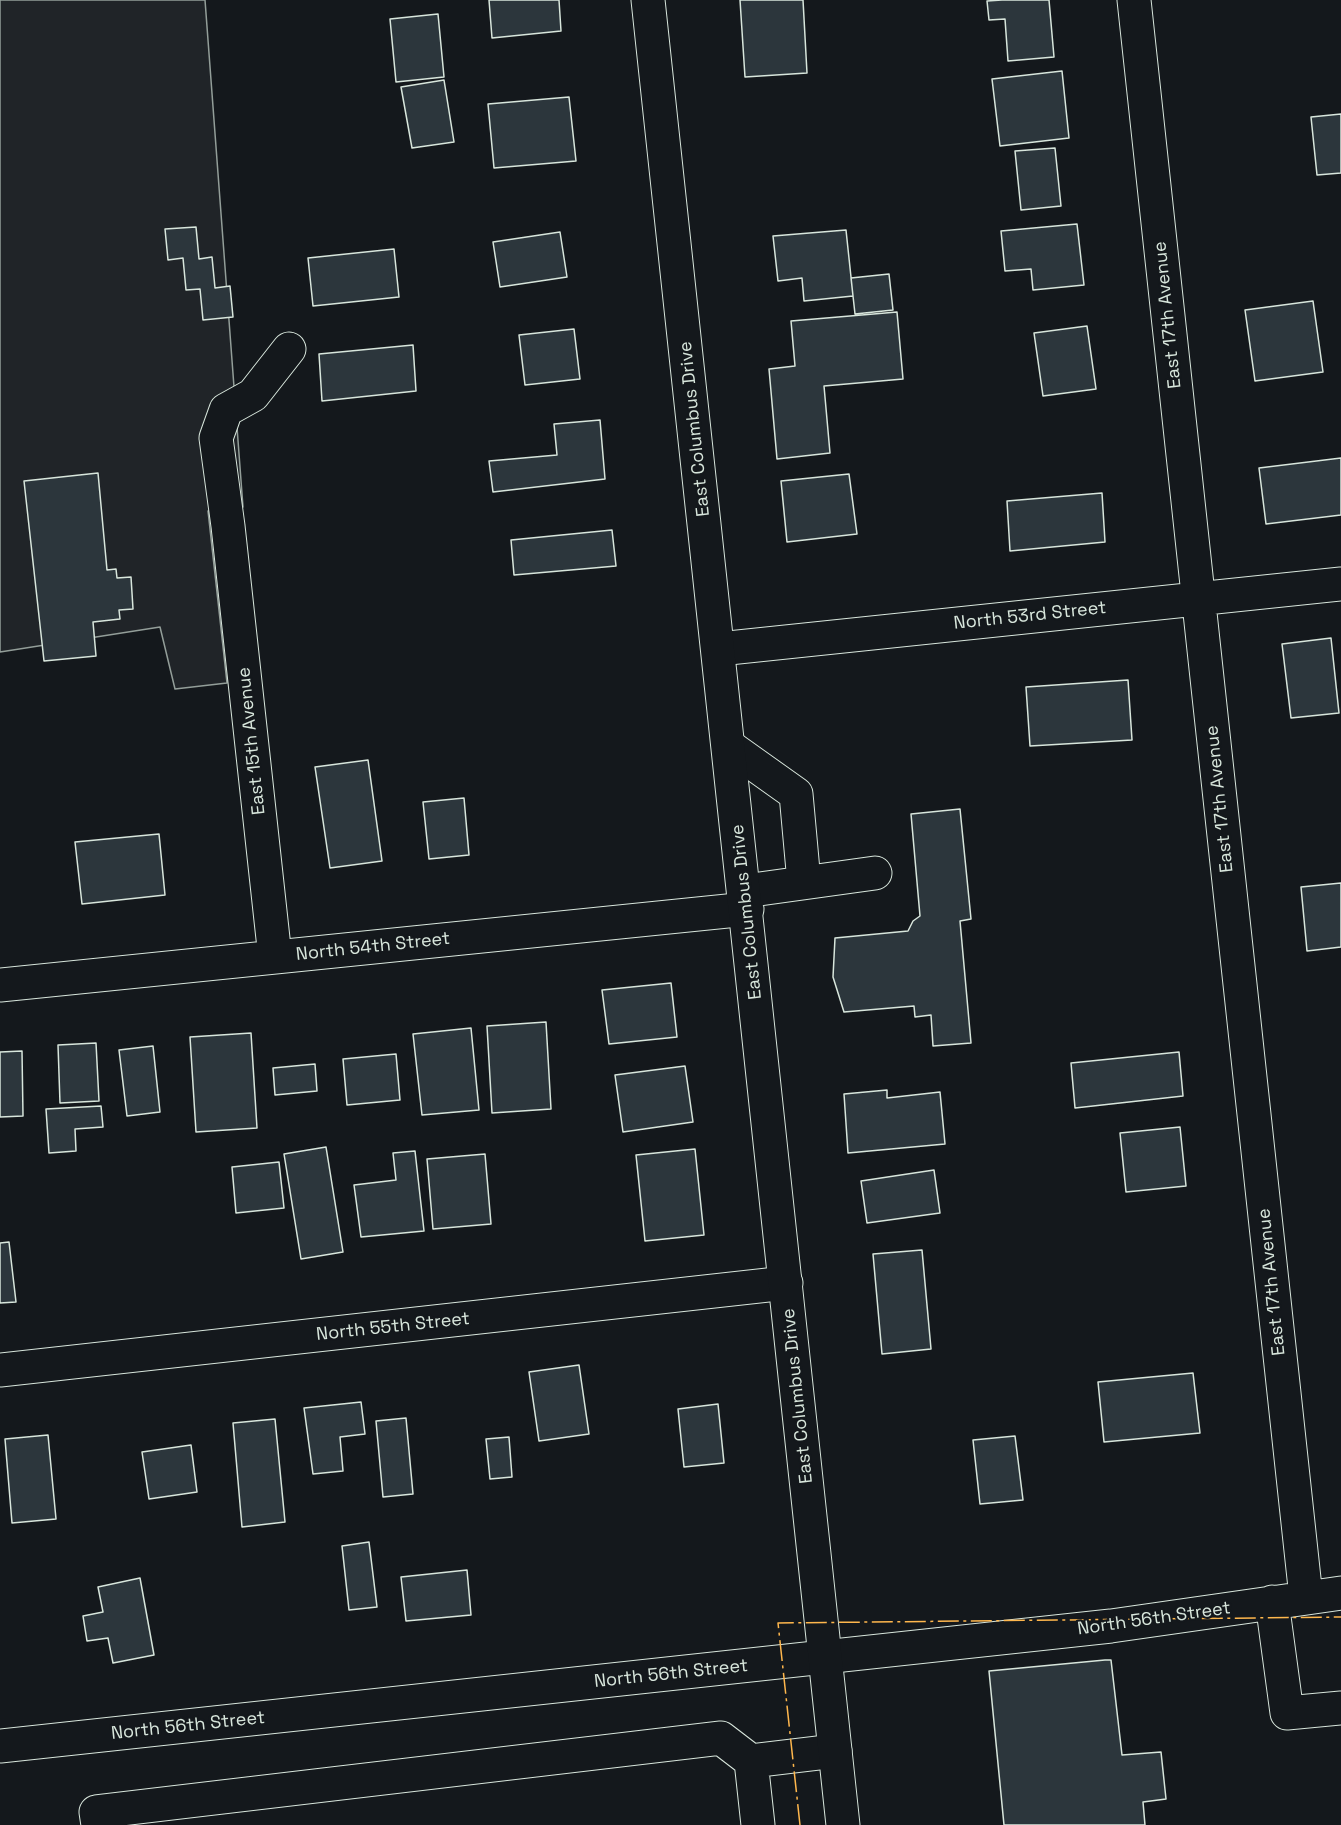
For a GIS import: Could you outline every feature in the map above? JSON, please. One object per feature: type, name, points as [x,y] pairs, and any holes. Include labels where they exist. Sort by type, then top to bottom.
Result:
[{"type":"street","name":"East Columbus Drive","points":[[648,0],[730,747],[843,1825]]},
{"type":"street","name":"East 17th Avenue","points":[[1134,0],[1306,1597]]},
{"type":"street","name":"East 15th Avenue","points":[[275,957],[228,526],[216,438],[226,410],[254,395],[289,349]]},
{"type":"street","name":"North 53rd Street","points":[[719,649],[1341,584]]},
{"type":"street","points":[[730,747],[796,795],[804,882]]},
{"type":"street","name":"North 54th Street","points":[[0,985],[275,957],[746,900],[804,882],[875,873]]},
{"type":"street","name":"North 55th Street","points":[[0,1370],[786,1283]]},
{"type":"street","name":"North 56th Street","points":[[0,1746],[1112,1626],[1341,1593]]},
{"type":"street","points":[[1272,1602],[1287,1713],[1341,1708]]},
{"type":"street","points":[[98,1825],[96,1812],[721,1738],[751,1761],[835,1751]]},
{"type":"street","points":[[751,1761],[758,1825]]},
{"type":"shaded area","points":[[0,0],[205,0],[243,507],[208,511],[227,683],[175,689],[160,627],[0,652]]},
{"type":"building","points":[[489,0],[559,0],[561,31],[492,38]]},
{"type":"building","points":[[740,0],[803,0],[807,73],[745,77]]},
{"type":"building","points":[[1049,0],[1054,57],[1008,61],[1005,19],[989,20],[987,1]]},
{"type":"building","points":[[438,14],[444,77],[396,82],[390,19]]},
{"type":"building","points":[[1062,71],[1069,138],[1000,146],[992,79]]},
{"type":"building","points":[[444,80],[454,142],[412,148],[401,87]]},
{"type":"building","points":[[569,97],[576,161],[494,168],[488,104]]},
{"type":"building","points":[[1341,114],[1341,173],[1317,175],[1311,117]]},
{"type":"building","points":[[1055,148],[1061,206],[1021,210],[1015,151]]},
{"type":"building","points":[[1077,224],[1084,285],[1033,290],[1031,269],[1005,271],[1001,231]]},
{"type":"building","points":[[196,227],[199,259],[212,257],[215,288],[230,286],[233,317],[203,320],[200,289],[186,290],[183,258],[168,260],[165,229]]},
{"type":"building","points":[[846,230],[853,296],[804,301],[802,278],[778,281],[773,236]]},
{"type":"building","points":[[560,232],[567,277],[500,287],[493,242]]},
{"type":"building","points":[[394,249],[399,297],[313,306],[308,258]]},
{"type":"building","points":[[889,274],[893,310],[855,314],[851,278]]},
{"type":"building","points":[[1313,301],[1323,372],[1255,381],[1245,310]]},
{"type":"building","points":[[897,312],[903,379],[824,386],[830,453],[777,459],[769,369],[795,366],[791,321]]},
{"type":"building","points":[[1087,326],[1096,389],[1043,396],[1034,333]]},
{"type":"building","points":[[574,329],[580,379],[525,385],[519,335]]},
{"type":"building","points":[[413,345],[416,391],[322,401],[319,354]]},
{"type":"building","points":[[600,420],[605,479],[493,492],[489,461],[557,455],[554,424]]},
{"type":"building","points":[[1341,458],[1341,515],[1266,524],[1259,468]]},
{"type":"building","points":[[98,473],[107,570],[116,569],[117,578],[131,577],[133,609],[119,610],[120,619],[93,622],[96,656],[44,661],[24,481]]},
{"type":"building","points":[[849,474],[857,534],[787,542],[781,481]]},
{"type":"building","points":[[1102,493],[1105,542],[1010,551],[1007,501]]},
{"type":"building","points":[[612,530],[616,566],[514,575],[511,540]]},
{"type":"building","points":[[1331,638],[1339,713],[1291,718],[1282,644]]},
{"type":"building","points":[[1128,680],[1132,740],[1030,746],[1026,687]]},
{"type":"building","points":[[368,760],[382,861],[330,868],[315,767]]},
{"type":"building","points":[[464,798],[469,855],[429,859],[423,802]]},
{"type":"building","points":[[960,809],[971,919],[960,921],[971,1043],[933,1046],[931,1015],[915,1017],[914,1006],[844,1012],[833,977],[835,938],[908,931],[913,921],[920,916],[911,814]]},
{"type":"building","points":[[159,834],[165,895],[82,904],[75,842]]},
{"type":"building","points":[[1341,883],[1341,947],[1307,951],[1301,887]]},
{"type":"building","points":[[671,983],[677,1037],[609,1044],[602,990]]},
{"type":"building","points":[[546,1022],[551,1109],[492,1113],[487,1026]]},
{"type":"building","points":[[471,1028],[479,1110],[422,1115],[413,1034]]},
{"type":"building","points":[[251,1033],[257,1128],[196,1132],[190,1037]]},
{"type":"building","points":[[96,1043],[99,1101],[60,1103],[58,1045]]},
{"type":"building","points":[[153,1046],[160,1112],[127,1116],[119,1050]]},
{"type":"building","points":[[22,1051],[23,1116],[0,1117],[0,1052]]},
{"type":"building","points":[[1179,1052],[1183,1096],[1075,1108],[1071,1063]]},
{"type":"building","points":[[396,1054],[400,1100],[347,1105],[343,1059]]},
{"type":"building","points":[[315,1064],[317,1091],[275,1095],[273,1068]]},
{"type":"building","points":[[685,1066],[693,1122],[623,1132],[615,1075]]},
{"type":"building","points":[[887,1090],[887,1098],[940,1092],[945,1144],[848,1153],[844,1094]]},
{"type":"building","points":[[101,1106],[103,1127],[75,1129],[76,1151],[49,1153],[46,1109]]},
{"type":"building","points":[[1180,1127],[1186,1186],[1126,1192],[1120,1133]]},
{"type":"building","points":[[326,1147],[343,1252],[301,1259],[284,1154]]},
{"type":"building","points":[[695,1149],[704,1235],[645,1241],[636,1155]]},
{"type":"building","points":[[415,1151],[424,1231],[361,1237],[354,1185],[396,1180],[393,1153]]},
{"type":"building","points":[[485,1154],[491,1224],[433,1229],[427,1159]]},
{"type":"building","points":[[279,1162],[284,1208],[236,1213],[232,1167]]},
{"type":"building","points":[[934,1170],[940,1213],[867,1223],[861,1181]]},
{"type":"building","points":[[9,1242],[16,1302],[0,1303],[0,1243]]},
{"type":"building","points":[[922,1250],[931,1349],[882,1354],[873,1254]]},
{"type":"building","points":[[579,1365],[589,1434],[539,1441],[529,1372]]},
{"type":"building","points":[[1193,1373],[1200,1433],[1104,1442],[1098,1382]]},
{"type":"building","points":[[361,1402],[365,1434],[340,1437],[343,1471],[313,1474],[304,1408]]},
{"type":"building","points":[[718,1404],[724,1463],[684,1467],[678,1409]]},
{"type":"building","points":[[406,1418],[413,1494],[383,1497],[376,1421]]},
{"type":"building","points":[[275,1419],[285,1522],[242,1527],[233,1423]]},
{"type":"building","points":[[48,1435],[56,1519],[12,1523],[5,1439]]},
{"type":"building","points":[[1015,1436],[1023,1500],[980,1504],[973,1440]]},
{"type":"building","points":[[509,1437],[512,1477],[490,1479],[486,1439]]},
{"type":"building","points":[[191,1445],[197,1492],[149,1499],[142,1452]]},
{"type":"building","points":[[369,1542],[377,1607],[349,1610],[342,1546]]},
{"type":"building","points":[[467,1570],[471,1615],[406,1621],[401,1577]]},
{"type":"building","points":[[140,1578],[154,1655],[113,1663],[108,1638],[87,1641],[83,1616],[103,1612],[98,1587]]},
{"type":"building","points":[[1111,1660],[1122,1755],[1161,1752],[1166,1799],[1143,1802],[1145,1825],[1004,1825],[989,1671]]},
{"type":"power","points":[[800,1825],[778,1623],[1341,1617]]}]
